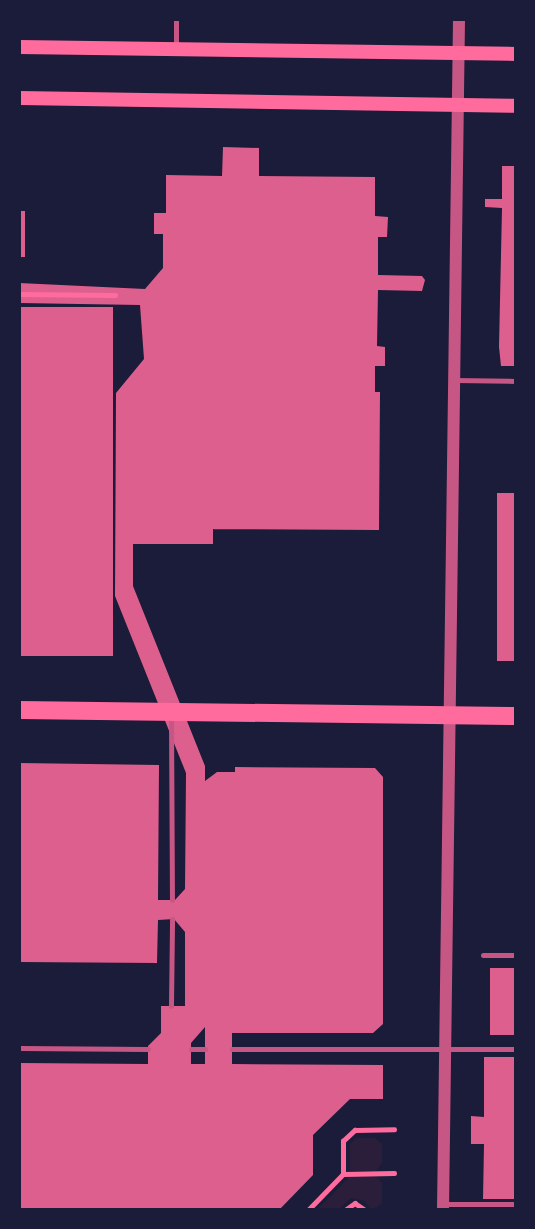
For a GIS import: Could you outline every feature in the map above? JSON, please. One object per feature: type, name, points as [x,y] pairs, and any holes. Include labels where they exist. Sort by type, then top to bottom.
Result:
[{"type":"main road","points":[[19,47],[516,54]]},
{"type":"main road","points":[[19,98],[516,106]]},
{"type":"main road","points":[[19,710],[516,716]]},
{"type":"street","points":[[443,1207],[459,19]]},
{"type":"lane","points":[[177,19],[177,50]]},
{"type":"lane","points":[[454,380],[516,381]]},
{"type":"lane","points":[[170,712],[172,900]]},
{"type":"lane","points":[[172,919],[172,1006]]},
{"type":"lane","points":[[483,955],[516,955]]},
{"type":"lane","points":[[19,1048],[148,1049]]},
{"type":"lane","points":[[191,1049],[205,1049]]},
{"type":"lane","points":[[232,1049],[516,1049]]},
{"type":"lane","points":[[443,1207],[516,1204]]},
{"type":"path","points":[[19,294],[115,295]]},
{"type":"path","points":[[309,1210],[343,1174],[343,1141],[355,1130],[394,1129]]},
{"type":"path","points":[[343,1174],[394,1173]]},
{"type":"path","points":[[345,1210],[355,1203],[365,1210]]},
{"type":"shaded area","points":[[356,1138],[375,1138],[382,1144],[382,1163],[376,1171],[350,1171],[350,1144]]},
{"type":"shaded area","points":[[350,1176],[376,1176],[382,1183],[382,1204],[371,1210],[365,1201],[351,1198],[339,1209],[318,1209]]},
{"type":"building","points":[[223,147],[259,148],[259,176],[375,177],[375,216],[388,217],[387,237],[378,237],[378,275],[422,276],[425,280],[422,291],[378,290],[377,346],[385,347],[385,366],[375,366],[375,392],[380,392],[379,530],[213,529],[213,544],[133,544],[133,586],[205,766],[205,781],[217,772],[235,772],[235,767],[375,768],[383,777],[383,1024],[373,1033],[232,1033],[232,1064],[383,1065],[383,1099],[350,1099],[313,1135],[313,1175],[279,1210],[19,1210],[19,1063],[148,1064],[148,1046],[161,1033],[161,1006],[185,1006],[185,932],[174,919],[158,920],[157,963],[19,962],[19,763],[159,765],[158,900],[175,900],[185,889],[186,773],[115,596],[116,393],[144,359],[140,305],[19,303],[19,283],[145,289],[163,268],[163,234],[154,234],[154,213],[166,213],[166,175],[222,176]],"holes":[[[205,1027],[205,1064],[191,1064],[191,1043]]]},
{"type":"building","points":[[502,166],[516,166],[516,366],[501,366],[499,347],[502,208],[485,207],[485,199],[502,199]]},
{"type":"building","points":[[19,211],[25,211],[25,257],[19,257]]},
{"type":"building","points":[[19,307],[113,307],[113,656],[19,656]]},
{"type":"building","points":[[497,493],[516,493],[516,661],[497,661]]},
{"type":"building","points":[[490,968],[516,968],[516,1035],[490,1035]]},
{"type":"building","points":[[484,1057],[516,1057],[516,1199],[483,1199],[484,1144],[471,1144],[471,1116],[484,1117]]}]
